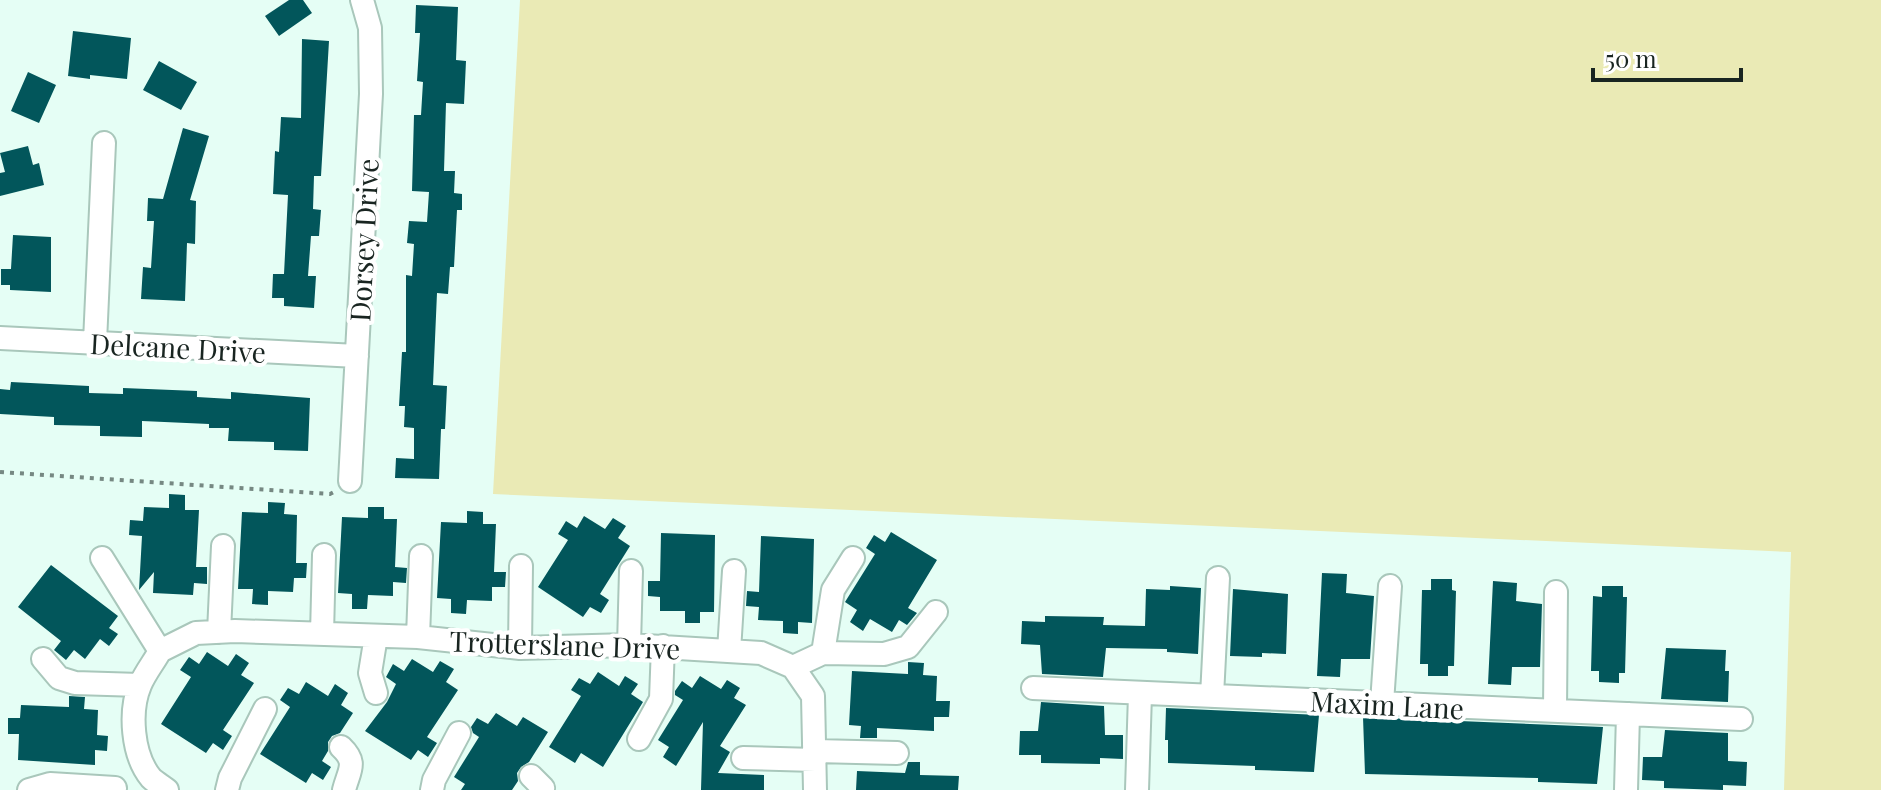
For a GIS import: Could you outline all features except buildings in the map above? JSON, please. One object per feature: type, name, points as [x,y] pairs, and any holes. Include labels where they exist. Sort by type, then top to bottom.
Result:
[{"type":"street","name":"Dorsey Drive","points":[[350,481],[371,94],[370,28],[362,0]]},
{"type":"street","points":[[95,342],[104,143]]},
{"type":"street","name":"Delcane Drive","points":[[0,338],[357,356]]},
{"type":"street","points":[[219,632],[223,546]]},
{"type":"street","points":[[322,634],[324,555]]},
{"type":"street","points":[[418,637],[421,556]]},
{"type":"street","points":[[102,558],[160,651],[140,685],[133,718],[138,751],[151,777],[167,790]]},
{"type":"street","points":[[823,653],[833,590],[853,558]]},
{"type":"street","points":[[520,648],[521,566]]},
{"type":"street","points":[[629,645],[631,571]]},
{"type":"street","points":[[729,651],[734,571]]},
{"type":"street","points":[[1212,696],[1218,578]]},
{"type":"street","points":[[1382,703],[1390,586]]},
{"type":"street","points":[[1555,711],[1556,592]]},
{"type":"street","points":[[815,790],[813,696],[793,667],[823,653],[884,654],[908,647],[936,612]]},
{"type":"street","name":"Trotterslane Drive","points":[[160,651],[196,633],[322,634],[418,637],[520,648],[663,646],[761,653],[793,667]]},
{"type":"street","points":[[376,636],[370,673],[376,693]]},
{"type":"street","points":[[639,739],[661,699],[663,646]]},
{"type":"street","points":[[43,659],[59,678],[75,683],[140,685]]},
{"type":"street","name":"Maxim Lane","points":[[1033,688],[1741,719]]},
{"type":"street","points":[[1137,790],[1140,694]]},
{"type":"street","points":[[227,790],[265,709]]},
{"type":"street","points":[[1626,790],[1628,714]]},
{"type":"street","points":[[432,790],[434,780],[459,733]]},
{"type":"street","points":[[341,747],[351,756],[352,763],[344,790]]},
{"type":"street","points":[[743,758],[897,753]]},
{"type":"street","points":[[29,790],[50,784],[115,789],[147,769]]},
{"type":"path","points":[[0,472],[330,494],[350,481]]},
{"type":"green space","points":[[520,0],[1881,0],[1881,790],[1784,790],[1791,552],[493,494]]}]
